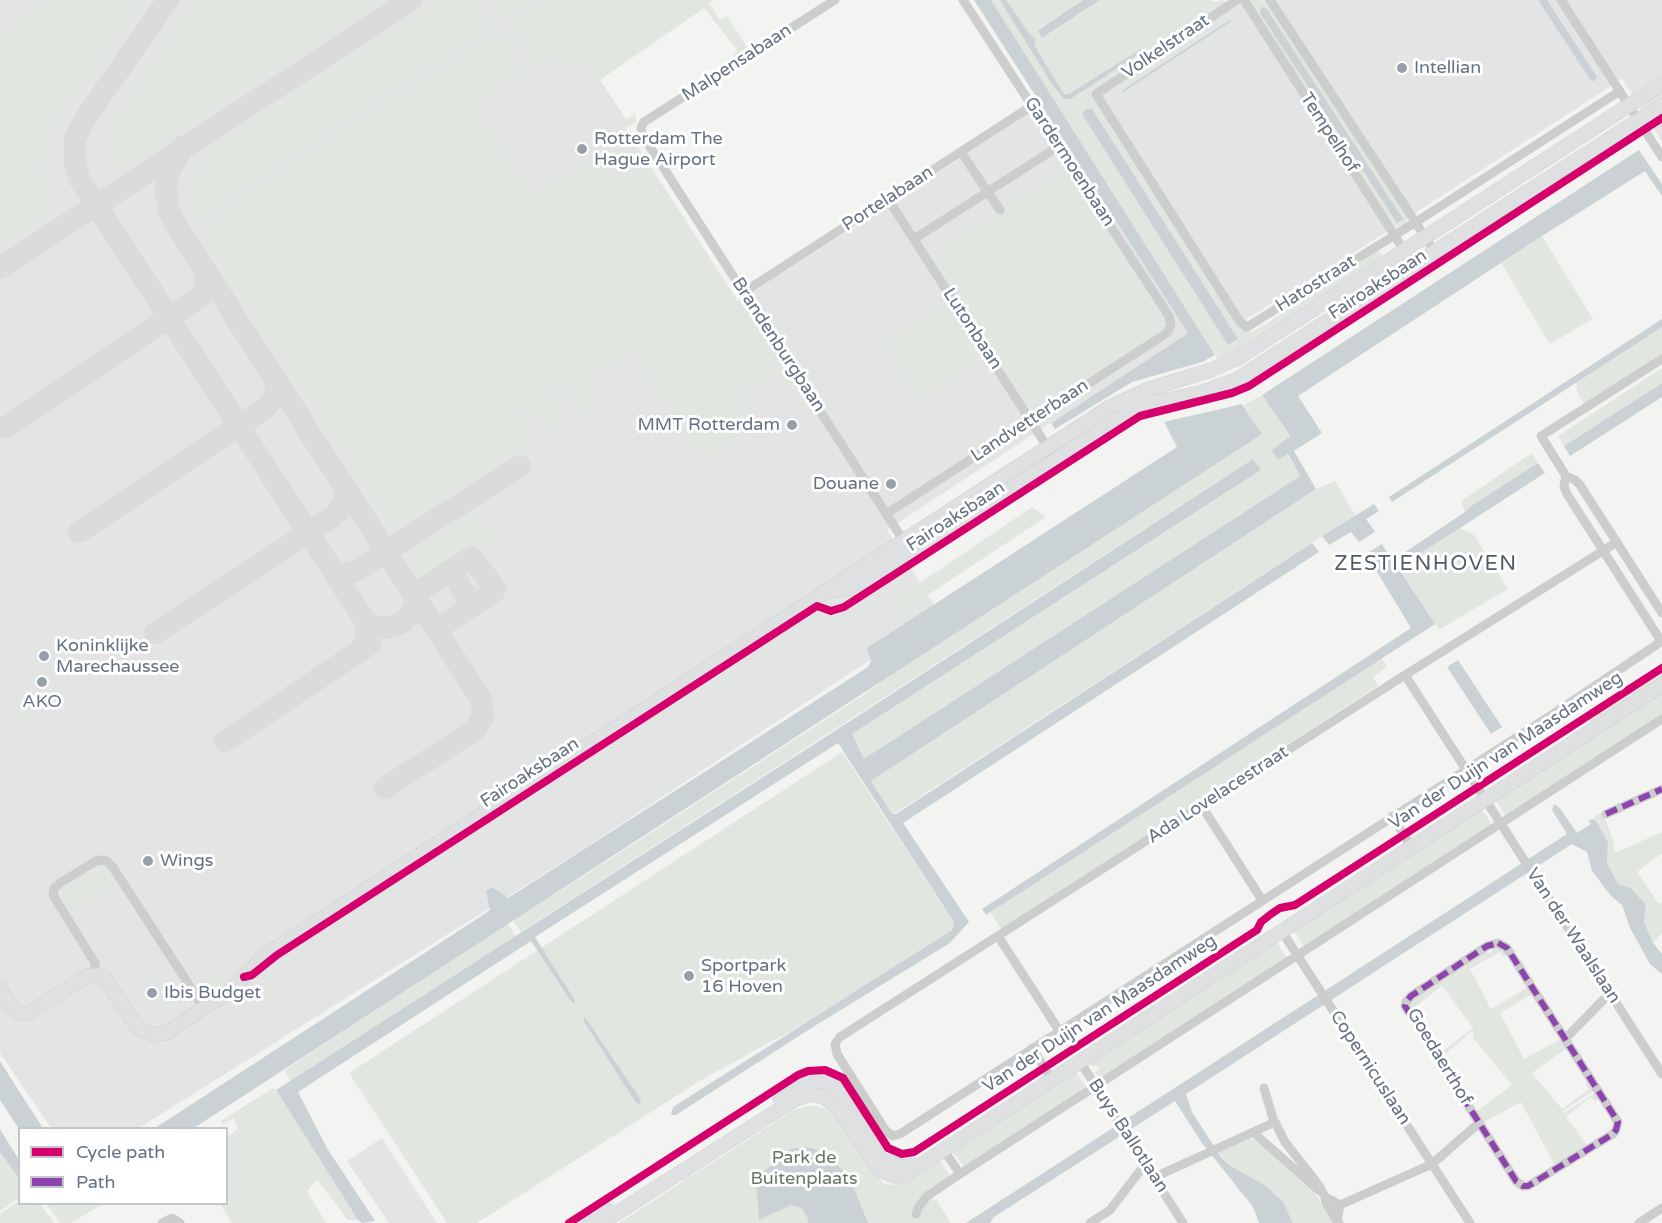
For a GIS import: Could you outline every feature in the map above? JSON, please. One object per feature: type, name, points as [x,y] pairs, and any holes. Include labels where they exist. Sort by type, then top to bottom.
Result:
[{"type":"main road","name":"Fairoaksbaan","points":[[907,547],[1048,448],[1125,398],[1211,370],[1238,358],[1662,84]]},
{"type":"main road","name":"Fairoaksbaan","points":[[95,974],[104,977],[138,1028],[153,1035],[166,1033],[231,990],[264,956],[825,591],[907,547],[1056,460],[1132,411],[1147,404],[1199,393],[1236,380],[1662,105]]},
{"type":"main road","name":"Van der Duijn van Maasdamweg","points":[[602,1223],[794,1100],[810,1094],[824,1097],[837,1107],[874,1164],[883,1173],[894,1176],[905,1174],[1662,685]]},
{"type":"main road","points":[[0,988],[13,1009],[21,1014],[29,1013],[87,976],[95,974]]},
{"type":"main road","name":"Van der Duijn van Maasdamweg","points":[[587,1223],[796,1088],[813,1081],[829,1082],[841,1089],[891,1163],[899,1167],[909,1167],[928,1159]]},
{"type":"street","name":"Malpensabaan","points":[[641,128],[644,122],[835,0]]},
{"type":"street","name":"Gardermoenbaan","points":[[963,0],[1169,316],[1171,326]]},
{"type":"street","name":"Volkelstraat","points":[[1096,94],[1237,0]]},
{"type":"street","name":"Tempelhof","points":[[1244,0],[1414,266]]},
{"type":"street","name":"Tempelhof","points":[[1270,0],[1435,252]]},
{"type":"street","points":[[1561,0],[1662,157]]},
{"type":"street","name":"Hatostraat","points":[[1096,94],[1240,322],[1247,327],[1395,236],[1620,91]]},
{"type":"street","name":"Portelabaan","points":[[744,292],[1033,105]]},
{"type":"street","name":"Brandenburgbaan","points":[[641,128],[643,136],[907,547]]},
{"type":"street","points":[[914,239],[1059,146]]},
{"type":"street","points":[[961,152],[1000,210]]},
{"type":"street","name":"Lutonbaan","points":[[888,199],[1056,460]]},
{"type":"street","name":"Landvetterbaan","points":[[886,514],[1167,333],[1171,326]]},
{"type":"street","points":[[1662,359],[1541,436],[1566,476],[1580,485],[1662,613]]},
{"type":"street","points":[[1566,476],[1564,486],[1567,494],[1662,641]]},
{"type":"street","name":"Ada Lovelacestraat","points":[[893,1136],[886,1131],[837,1054],[835,1044],[840,1037],[1617,542]]},
{"type":"street","name":"Van der Duijn van Maasdamweg","points":[[893,1136],[900,1134],[1060,1032],[1662,641]]},
{"type":"street","name":"Van der Waalslaan","points":[[1405,675],[1662,1074]]},
{"type":"street","points":[[916,1214],[927,1196],[960,1174],[1428,873],[1662,719]]},
{"type":"street","points":[[1606,814],[1662,789]]},
{"type":"street","points":[[1201,805],[1262,900]]},
{"type":"street","name":"Van der Duijn van Maasdamweg","points":[[1392,816],[1411,846]]},
{"type":"street","points":[[95,974],[95,963],[53,895],[54,888],[83,868],[101,860],[107,861],[112,866],[204,1008]]},
{"type":"street","name":"Copernicuslaan","points":[[1281,930],[1470,1223]]},
{"type":"street","points":[[998,936],[1060,1032]]},
{"type":"street","name":"Goedaerthof","points":[[1498,943],[1507,948],[1616,1116],[1618,1126],[1613,1134],[1533,1185],[1523,1186],[1516,1181],[1479,1123],[1405,1006],[1408,999],[1487,946],[1498,943]]},
{"type":"street","points":[[1566,1038],[1610,993]]},
{"type":"street","name":"Van der Duijn van Maasdamweg","points":[[1032,1048],[1051,1078]]},
{"type":"street","name":"Buys Ballotlaan","points":[[1079,1060],[1183,1223]]},
{"type":"street","points":[[1264,1088],[1274,1122],[1278,1125],[1297,1165]]},
{"type":"street","points":[[1155,1177],[1274,1122]]},
{"type":"street","name":"Goedaerthof","points":[[1340,1205],[1432,1164],[1479,1123]]},
{"type":"street","points":[[1253,1132],[1273,1151],[1297,1165],[1318,1184],[1338,1222]]},
{"type":"street","points":[[1273,1151],[1285,1142]]},
{"type":"street","points":[[943,1149],[960,1174]]},
{"type":"street","points":[[1090,1223],[1110,1209],[1146,1163]]},
{"type":"street","points":[[1324,1195],[1340,1205],[1338,1222]]},
{"type":"street","points":[[1639,1223],[1662,1208]]},
{"type":"street","points":[[162,1223],[176,1221]]},
{"type":"shaded area","name":"Rotterdam The Hague Airport","points":[[0,0],[714,0],[594,79],[738,301],[1042,104],[1188,333],[887,530],[940,614],[574,855],[141,1127],[50,1127],[0,1053]]},
{"type":"shaded area","points":[[974,0],[991,0],[1215,355],[1202,362],[1132,382],[1055,429],[1051,423],[1188,333]]},
{"type":"shaded area","points":[[1000,0],[1006,0],[1035,39],[1034,45],[1064,94],[1069,94],[1141,49],[1143,51],[1070,99],[1064,99],[1050,81]]},
{"type":"shaded area","points":[[1083,0],[1100,0],[1042,38],[1038,30]]},
{"type":"shaded area","points":[[1229,0],[1662,0],[1662,142],[1622,79],[1355,252],[1232,328],[1084,95]]},
{"type":"shaded area","points":[[1538,0],[1547,0],[1597,77],[1594,81],[1591,81]]},
{"type":"shaded area","points":[[1261,7],[1266,8],[1403,219],[1397,223],[1260,13]]},
{"type":"shaded area","points":[[1086,109],[1092,109],[1238,339],[1228,345],[1082,114]]},
{"type":"shaded area","points":[[1639,150],[1662,184],[1662,196],[1645,171],[1298,396],[1322,433],[1294,451],[1316,489],[871,781],[892,814],[896,814],[1312,543],[1319,552],[903,823],[969,922],[950,943],[676,1115],[671,1115],[673,1107],[952,930],[954,922],[838,743],[535,937],[575,1004],[531,941],[298,1092],[327,1148],[375,1221],[362,1223],[358,1220],[276,1090],[1253,459],[1261,470],[852,734],[864,759],[1300,476],[1288,454],[1278,460],[1272,450],[1290,436],[1262,395]]},
{"type":"shaded area","points":[[1662,319],[1662,327],[1392,502],[1389,497]]},
{"type":"shaded area","points":[[1662,383],[1662,397],[1570,456],[1564,446]]},
{"type":"shaded area","points":[[1242,404],[1262,434],[196,1127],[157,1127],[490,910],[486,891],[492,887],[508,898],[868,667],[871,661],[867,648],[1177,447],[1164,422]]},
{"type":"shaded area","points":[[1538,463],[1545,473],[1398,568],[1435,624],[986,915],[982,909],[1411,628],[1366,554],[1382,544],[1392,561]]},
{"type":"shaded area","points":[[1374,504],[1379,511],[1366,519],[1375,532],[1359,542],[1351,532],[1329,545],[1322,536]]},
{"type":"shaded area","points":[[1458,660],[1502,727],[1491,734],[1447,667]]},
{"type":"shaded area","points":[[1554,804],[1559,807],[1577,833],[1591,824],[1588,820],[1595,819],[1608,842],[1607,863],[1618,884],[1631,888],[1646,905],[1644,922],[1653,943],[1662,954],[1662,974],[1650,964],[1630,928],[1622,905],[1611,896],[1592,871],[1587,852],[1572,844],[1186,1094],[1192,1112],[1221,1157],[1230,1166],[1265,1185],[1283,1202],[1293,1223],[1259,1223],[1253,1207],[1202,1143],[1175,1101],[994,1217],[990,1223],[966,1223],[1567,834],[1552,810]]},
{"type":"shaded area","points":[[585,1017],[641,1100],[640,1104],[636,1103],[585,1023],[583,1018]]},
{"type":"shaded area","points":[[0,1061],[42,1127],[18,1127],[0,1100]]},
{"type":"shaded area","points":[[0,1129],[18,1158],[18,1177],[0,1152]]},
{"type":"shaded area","points":[[382,1138],[437,1223],[389,1223],[347,1161]]},
{"type":"shaded area","points":[[802,1147],[812,1148],[827,1155],[843,1171],[851,1181],[868,1223],[808,1223],[802,1208],[791,1205],[759,1220],[756,1180],[782,1154]]},
{"type":"green space","points":[[53,0],[142,0],[55,123],[47,138],[39,178],[40,184],[46,184],[51,208],[50,216],[48,215],[0,246],[0,34]]},
{"type":"green space","points":[[196,0],[381,0],[116,171],[111,154],[114,127],[122,108]]},
{"type":"green space","points":[[439,0],[478,0],[491,18],[491,28],[249,184],[209,215],[195,222],[188,196],[196,173],[214,147]]},
{"type":"green space","points":[[491,0],[532,0],[508,16],[500,14]]},
{"type":"green space","points":[[546,0],[713,0],[709,3],[720,20],[727,16],[748,49],[734,59],[733,56],[737,50],[704,8],[600,80],[626,119],[635,114],[636,122],[626,128],[580,57],[562,67],[554,52],[533,65],[515,36],[513,25],[519,18]]},
{"type":"green space","points":[[991,0],[1083,0],[1038,29],[1043,38],[1100,0],[1211,0],[1212,2],[1224,0],[1226,3],[1090,91],[1241,328],[1253,331],[1258,329],[1379,250],[1384,260],[1220,363]],"holes":[[[1086,109],[1238,339],[1229,345],[1083,115]]]},
{"type":"green space","points":[[1259,0],[1266,0],[1407,217],[1407,223],[1399,228],[1394,227],[1253,6]],"holes":[[[1266,9],[1402,219],[1397,223],[1261,13]]]},
{"type":"green space","points":[[495,37],[505,40],[523,71],[474,103],[534,197],[630,137],[805,405],[800,408],[776,371],[742,392],[751,406],[742,411],[752,426],[703,459],[632,349],[587,378],[599,397],[581,409],[562,381],[547,391],[566,419],[548,430],[529,402],[515,412],[533,440],[405,521],[389,522],[199,232],[223,216],[246,194],[482,41]]},
{"type":"green space","points":[[1070,171],[1161,312],[1164,325],[1161,331],[1048,403],[1047,401],[1037,406],[1032,404],[1026,396],[1024,397],[932,256],[1061,174],[1063,176]]},
{"type":"green space","points":[[1542,236],[1593,319],[1550,344],[1501,263]]},
{"type":"green space","points":[[945,306],[980,360],[918,400],[883,346]]},
{"type":"green space","points":[[1662,327],[1662,356],[1585,406],[1577,392],[1576,382]]},
{"type":"green space","points":[[1662,368],[1662,383],[1564,446],[1558,436]]},
{"type":"green space","points":[[1262,395],[1290,437],[1272,450],[1287,454],[1300,476],[864,760],[852,734],[1260,471],[1253,459],[521,932],[513,920],[868,692],[887,677],[1261,434],[1244,405]]},
{"type":"green space","points":[[1532,453],[1538,463],[1465,512],[1461,501]]},
{"type":"green space","points":[[1335,481],[1355,515],[892,815],[871,781],[1316,489]]},
{"type":"green space","points":[[1032,507],[1046,517],[893,618],[886,606]]},
{"type":"green space","points":[[478,512],[502,550],[495,554],[486,544],[481,544],[425,580],[418,570],[417,562],[424,546]]},
{"type":"green space","points":[[1460,528],[1474,535],[1508,589],[1440,629],[1398,568]]},
{"type":"green space","points":[[1381,658],[1387,667],[1373,677],[1378,686],[1001,929],[990,912]]},
{"type":"green space","points":[[1662,671],[1662,679],[1589,725],[1589,718]]},
{"type":"green space","points":[[1662,690],[1662,714],[1506,817],[1494,797]]},
{"type":"green space","points":[[15,693],[38,727],[33,733],[30,732],[9,699],[9,696]]},
{"type":"green space","name":"Sportpark 16 Hoven","points":[[842,752],[954,922],[952,930],[809,1021],[703,1079],[477,1223],[447,1223],[349,1073]]},
{"type":"green space","points":[[1480,806],[1492,825],[1304,947],[1292,928]]},
{"type":"green space","points":[[1605,810],[1605,818],[1615,853],[1662,832],[1662,853],[1637,872],[1659,904],[1662,901],[1662,933],[1653,943],[1644,922],[1646,905],[1631,888],[1618,884],[1607,863],[1608,842],[1595,819],[1595,816]]},
{"type":"green space","points":[[99,869],[104,870],[113,885],[73,910],[62,893]]},
{"type":"green space","points":[[507,923],[516,936],[290,1081],[285,1070]]},
{"type":"green space","points":[[1275,940],[1287,958],[1100,1080],[1095,1072],[1099,1070],[1096,1065],[1092,1067],[1088,1060]]},
{"type":"green space","points":[[1498,945],[1508,955],[1503,957],[1500,952],[1470,969],[1491,1009],[1528,987],[1532,994],[1500,1013],[1524,1059],[1561,1039],[1567,1048],[1532,1073],[1562,1109],[1589,1089],[1585,1084],[1589,1081],[1595,1090],[1563,1111],[1564,1113],[1597,1092],[1601,1098],[1595,1102],[1591,1097],[1566,1117],[1587,1145],[1555,1166],[1521,1102],[1484,1122],[1476,1112],[1512,1085],[1473,1038],[1473,1030],[1441,1058],[1439,1054],[1473,1028],[1442,986],[1415,1007],[1418,1012],[1414,1015],[1409,1008],[1410,1002],[1488,951],[1492,952],[1491,950]]},
{"type":"green space","points":[[253,951],[253,957],[246,969],[216,992],[202,991],[198,986],[213,977],[216,981],[243,964],[240,959]]},
{"type":"green space","points":[[1074,1070],[1087,1088],[964,1167],[951,1149]]},
{"type":"green space","points":[[273,1088],[276,1090],[358,1220],[348,1220],[317,1180],[307,1191],[326,1223],[232,1223],[221,1205],[228,1205],[228,1136],[238,1129],[234,1118],[223,1125],[221,1121]]},
{"type":"green space","name":"Park de Buitenplaats","points":[[805,1106],[825,1108],[833,1114],[854,1138],[885,1184],[898,1183],[938,1158],[950,1176],[927,1190],[934,1200],[936,1199],[951,1223],[619,1223],[684,1179],[794,1110]]},
{"type":"green space","points":[[1250,1139],[1257,1141],[1317,1196],[1333,1223],[1293,1223],[1283,1202],[1265,1185],[1230,1166],[1218,1152]]},
{"type":"green space","points":[[0,1152],[18,1175],[18,1199],[0,1211]]},
{"type":"green space","points":[[18,1202],[18,1205],[41,1205],[54,1223],[0,1223],[0,1214]]},
{"type":"green space","points":[[48,1205],[101,1205],[71,1223],[60,1223]]},
{"type":"waterway","points":[[1123,91],[1230,21]]},
{"type":"taxiway","points":[[168,0],[87,116],[75,138],[75,162],[80,180],[364,619],[368,631],[359,651]]},
{"type":"taxiway","points":[[0,268],[411,0]]},
{"type":"taxiway","points":[[184,146],[167,180],[166,194],[174,222],[481,699],[483,716],[476,729],[385,788]]},
{"type":"taxiway","points":[[6,427],[203,294],[206,283],[203,267]]},
{"type":"taxiway","points":[[79,532],[264,409],[272,401],[276,392],[275,378]]},
{"type":"taxiway","points":[[333,571],[341,575],[354,572],[520,466]]},
{"type":"taxiway","points":[[155,633],[331,518],[339,511],[343,502],[345,494],[342,482]]},
{"type":"taxiway","points":[[364,619],[375,627],[388,628],[402,623],[414,608],[417,593],[472,557],[495,589],[494,592],[441,626],[438,631]]},
{"type":"taxiway","points":[[447,572],[452,573],[472,606]]},
{"type":"taxiway","points":[[225,741],[370,644]]},
{"type":"marked path","points":[[1606,814],[1662,789]]},
{"type":"marked path","points":[[1498,943],[1507,948],[1618,1122],[1613,1134],[1528,1186],[1523,1186],[1516,1181],[1405,1006],[1411,996],[1487,946],[1498,943]]},
{"type":"cycle path","points":[[244,977],[252,975],[277,955],[817,606],[831,611],[844,607],[1140,416],[1232,393],[1249,386],[1662,118]]},
{"type":"cycle path","points":[[569,1223],[798,1075],[808,1071],[825,1070],[843,1078],[888,1148],[902,1154],[914,1152],[1257,930],[1261,922],[1280,908],[1295,905],[1662,668]]},
{"type":"place","name":"Intellian","points":[[1402,68]]},
{"type":"place","name":"Rotterdam The Hague Airport","points":[[582,149]]},
{"type":"place","name":"MMT Rotterdam","points":[[792,425]]},
{"type":"place","name":"Douane","points":[[891,484]]},
{"type":"place","name":"Koninklijke Marechaussee","points":[[44,656]]},
{"type":"place","name":"AKO","points":[[42,682]]},
{"type":"place","name":"Wings","points":[[148,861]]},
{"type":"place","name":"Sportpark 16 Hoven","points":[[689,976]]},
{"type":"place","name":"Ibis Budget","points":[[152,993]]},
{"type":"district","name":"ZESTIENHOVEN","points":[[1426,564]]}]
